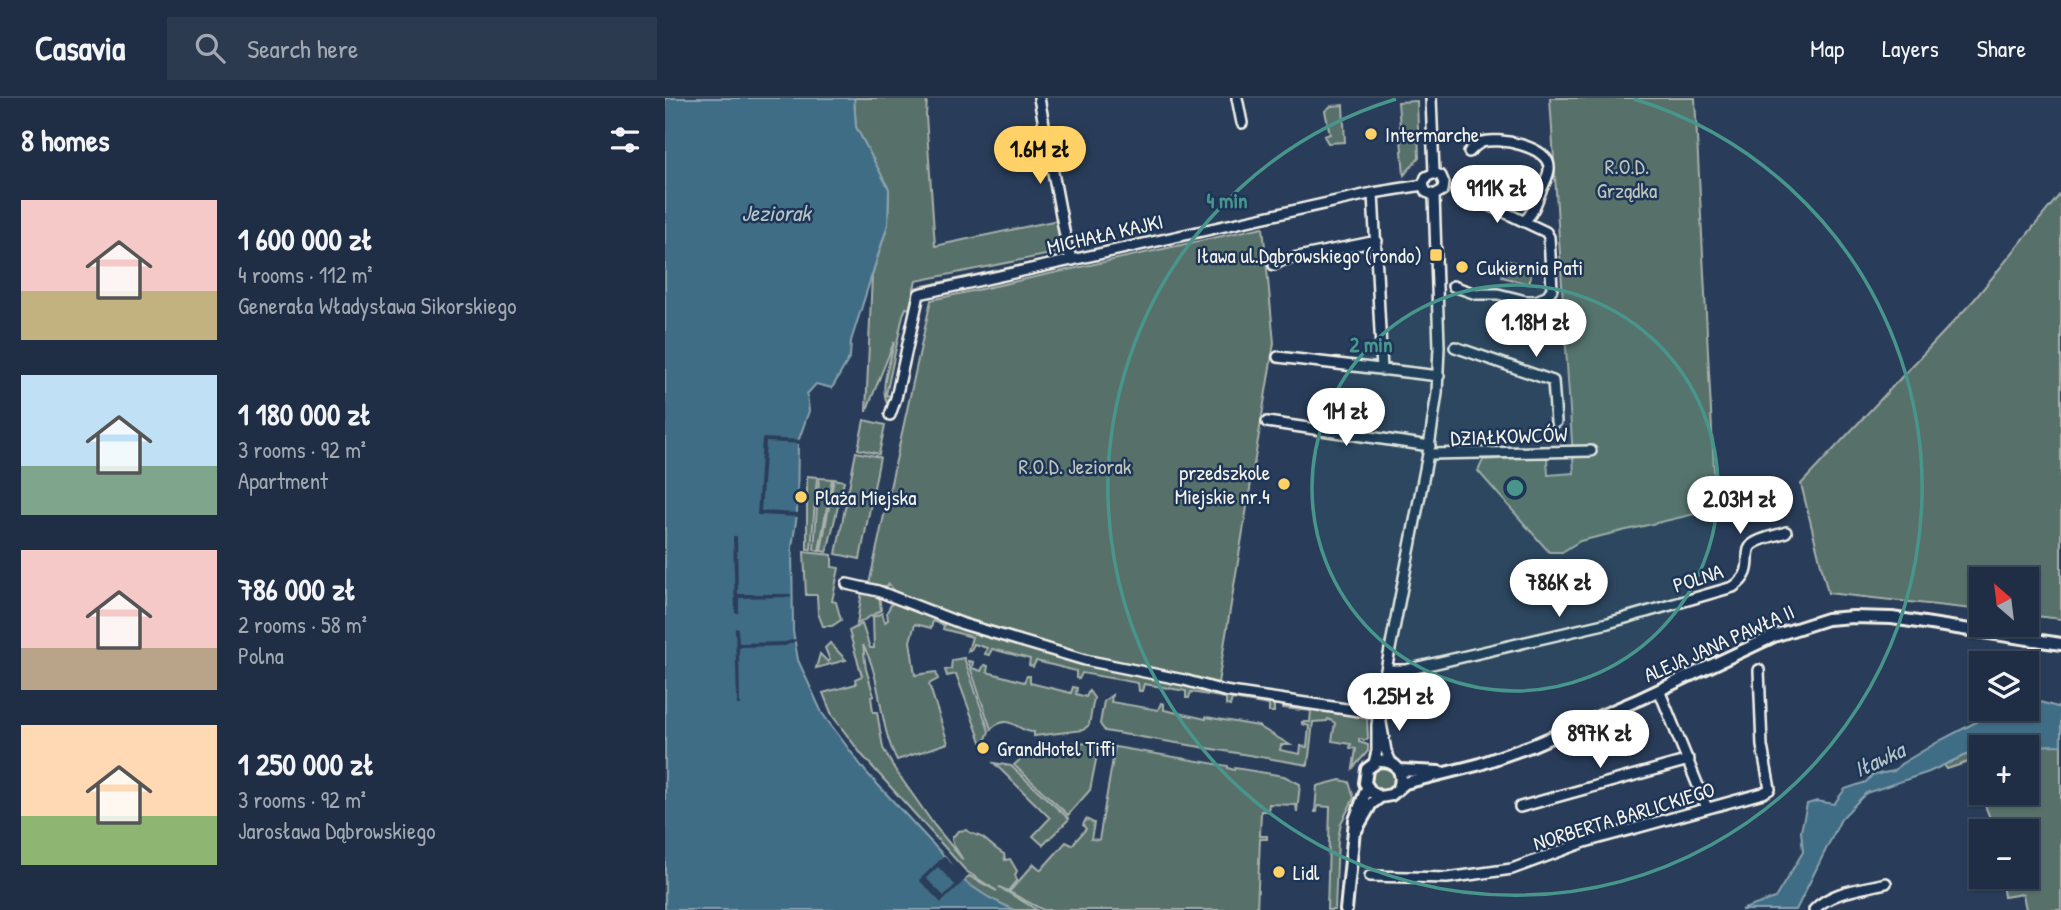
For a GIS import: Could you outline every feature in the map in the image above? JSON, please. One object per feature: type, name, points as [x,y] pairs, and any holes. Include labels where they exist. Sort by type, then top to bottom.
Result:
[{"type":"main road","name":"ALEJA JANA PAWŁA II","points":[[1399,788],[1405,783],[1477,765],[1531,746],[1774,636],[1827,620],[1853,617],[1892,618],[2061,644]]},
{"type":"main road","points":[[1346,910],[1355,820],[1367,788],[1365,773],[1374,762],[1383,760],[1395,766],[1401,782],[1399,788],[1391,795],[1380,797],[1371,804],[1355,832]]},
{"type":"main road","name":"ALEJA JANA PAWŁA II","points":[[1395,766],[1445,773]]},
{"type":"main road","points":[[1367,788],[1380,797]]},
{"type":"street","points":[[1039,98],[1068,252],[1073,260]]},
{"type":"street","points":[[1237,98],[1242,123]]},
{"type":"street","points":[[1431,98],[1433,173]]},
{"type":"street","points":[[1469,152],[1482,143],[1504,141],[1514,142],[1544,156],[1549,167],[1547,177],[1531,213],[1524,220]]},
{"type":"street","points":[[1433,173],[1441,176],[1444,183],[1443,190],[1434,195],[1426,192],[1423,185],[1426,177],[1433,173]]},
{"type":"street","name":"MICHAŁA KAJKI","points":[[890,415],[919,294],[1373,193],[1423,185]]},
{"type":"street","points":[[1373,193],[1382,370]]},
{"type":"street","points":[[1374,762],[1386,670],[1429,450],[1439,376],[1434,195]]},
{"type":"street","points":[[1453,286],[1476,294],[1498,294],[1525,301],[1546,297],[1552,289],[1549,237],[1546,232],[1483,202]]},
{"type":"street","points":[[1274,265],[1283,260],[1377,241]]},
{"type":"street","points":[[1455,347],[1553,381],[1556,422]]},
{"type":"street","points":[[1278,357],[1439,376]]},
{"type":"street","name":"DZIAŁKOWCÓW","points":[[1267,422],[1429,450],[1591,452]]},
{"type":"street","name":"POLNA","points":[[1386,670],[1406,670],[1608,623],[1733,587],[1749,568],[1747,551],[1750,547],[1761,540],[1786,532]]},
{"type":"street","points":[[847,584],[878,591],[963,624],[1086,660],[1224,691],[1380,715]]},
{"type":"street","name":"NORBERTA BARLICKIEGO","points":[[1370,876],[1447,878],[1512,869],[1585,842],[1763,793],[1770,789],[1762,746],[1759,670]]},
{"type":"street","points":[[1659,690],[1707,808]]},
{"type":"street","points":[[1380,715],[1386,751],[1395,766]]},
{"type":"street","points":[[1520,807],[1689,760]]},
{"type":"street","points":[[1814,910],[1826,899],[1838,894],[1886,883]]},
{"type":"green space","points":[[854,98],[927,98],[935,246],[1058,220],[1063,247],[1061,252],[916,281],[914,288],[1059,257],[914,298],[911,309],[906,308],[903,315],[886,395],[894,397],[890,411],[886,402],[884,385],[894,342],[866,412],[872,275],[888,224],[889,190],[856,127]]},
{"type":"green space","name":"R.O.D. Grządka","points":[[1550,98],[1695,98],[1716,509],[1580,541],[1562,552],[1549,552],[1478,471],[1483,460],[1535,457],[1547,458],[1548,475],[1574,473]]},
{"type":"green space","points":[[1417,101],[1419,158],[1404,175],[1398,102]]},
{"type":"green space","points":[[1343,105],[1345,142],[1328,143],[1324,136],[1330,134],[1325,111],[1331,106]]},
{"type":"green space","points":[[2061,193],[2061,619],[2039,616],[2039,567],[1969,567],[1969,609],[1828,593],[1801,484],[1974,300]]},
{"type":"green space","name":"R.O.D. Jeziorak","points":[[1263,227],[1274,343],[1218,683],[1087,656],[910,601],[897,595],[889,584],[884,589],[869,584],[931,300]]},
{"type":"green space","points":[[1506,260],[1533,267],[1529,284],[1502,277]]},
{"type":"green space","points":[[864,420],[885,425],[879,454],[858,449]]},
{"type":"green space","points":[[856,452],[880,457],[860,559],[836,554]]},
{"type":"green space","points":[[807,476],[817,477],[811,550],[807,549]]},
{"type":"green space","points":[[819,478],[832,479],[819,551],[814,550]]},
{"type":"green space","points":[[834,479],[844,481],[827,552],[821,551]]},
{"type":"green space","points":[[804,552],[832,555],[832,567],[839,568],[832,601],[836,602],[841,620],[832,626],[823,626],[818,613],[817,595],[806,595]]},
{"type":"green space","points":[[862,591],[879,595],[881,610],[857,624]]},
{"type":"green space","points":[[892,603],[1084,664],[1274,703],[1274,712],[1269,712],[1269,705],[1232,699],[1230,706],[1226,705],[1226,698],[1191,692],[1189,698],[1186,698],[1186,691],[1144,684],[1142,691],[1139,691],[1138,683],[1082,673],[1079,679],[1076,678],[1076,671],[1036,661],[1033,667],[1029,665],[1030,659],[992,649],[989,655],[985,654],[987,648],[974,644],[968,651],[972,637],[943,629],[944,625],[933,621],[931,628],[915,624],[910,641],[915,675],[936,672],[938,679],[929,684],[948,743],[897,760],[886,732],[874,673],[863,645],[866,669],[874,696],[871,697],[873,712],[877,712],[883,748],[894,768],[934,825],[963,860],[952,838],[958,831],[966,830],[983,838],[1004,854],[1005,860],[1010,859],[1017,871],[1017,880],[1008,891],[999,887],[1037,910],[962,910],[964,881],[969,876],[997,891],[966,871],[862,755],[832,715],[823,693],[856,684],[855,679],[862,676],[849,631],[862,624],[870,648],[874,648],[873,617],[882,613],[885,622],[888,620],[887,612]]},
{"type":"green space","points":[[830,643],[846,660],[816,668],[820,654],[828,662],[830,660],[825,648]]},
{"type":"green space","points":[[964,658],[989,731],[983,747],[956,674],[947,676],[945,670],[951,669],[952,660]]},
{"type":"green space","points":[[968,661],[973,662],[972,668],[981,671],[984,665],[988,666],[987,672],[1024,682],[1027,676],[1030,676],[1030,683],[1071,693],[1073,687],[1077,688],[1076,694],[1086,697],[1089,691],[1094,698],[1089,725],[1083,730],[1034,736],[1034,732],[1009,722],[1003,722],[991,729]]},
{"type":"green space","points":[[1112,695],[1111,702],[1158,710],[1161,703],[1164,704],[1164,710],[1258,726],[1290,745],[1281,745],[1280,750],[1300,754],[1301,746],[1307,747],[1309,726],[1302,722],[1310,722],[1311,711],[1283,708],[1284,704],[1367,717],[1368,738],[1359,739],[1359,742],[1368,745],[1368,751],[1353,768],[1356,749],[1350,748],[1351,744],[1332,741],[1335,723],[1328,719],[1313,722],[1308,765],[1105,731],[1100,724],[1104,701]]},
{"type":"green space","points":[[1073,743],[1099,745],[1090,790],[1068,815],[1014,765],[1031,750]]},
{"type":"green space","points":[[2039,745],[2061,745],[2061,910],[2026,910],[2023,894],[2004,897],[2003,889],[2039,889],[2039,819],[1990,819],[1985,805],[2039,805]]},
{"type":"green space","points":[[1115,747],[1228,766],[1234,770],[1235,768],[1284,776],[1300,784],[1297,812],[1296,805],[1269,804],[1268,811],[1261,811],[1260,836],[1267,836],[1267,839],[1260,839],[1257,910],[1043,910],[1009,892],[1034,864],[1041,870],[1066,842],[1072,845],[1086,829],[1083,825],[1086,819],[1094,823],[1091,839],[1099,840]]},
{"type":"green space","points":[[1969,754],[1969,765],[1968,762],[1947,769],[1944,765]]},
{"type":"green space","points":[[994,763],[1011,766],[1069,819],[1043,845],[1033,836],[1050,818]]},
{"type":"green space","points":[[1383,767],[1394,774],[1395,779],[1388,790],[1383,791],[1372,784],[1371,779],[1378,768]]},
{"type":"green space","points":[[1340,780],[1349,782],[1354,798],[1341,823],[1338,839],[1335,910],[1327,910],[1330,807],[1318,806],[1315,812],[1317,786]]},
{"type":"water","name":"Jeziorak","points":[[665,98],[854,98],[856,127],[889,189],[888,224],[851,341],[850,357],[832,388],[816,384],[807,394],[809,411],[798,442],[797,515],[792,547],[793,631],[798,660],[822,713],[866,772],[964,881],[1014,910],[665,910]]},
{"type":"water","points":[[2039,702],[2061,708],[2061,745],[2039,746],[2039,735],[1969,735],[1969,754],[1929,772],[1866,793],[1841,819],[1796,910],[1741,910],[1775,898],[1803,852],[1801,831],[1807,804],[1817,801],[1834,804],[1845,789],[1866,782],[1872,775],[1894,771],[1941,740],[1978,721],[2039,721]]},
{"type":"pier","points":[[762,438],[803,440],[802,444],[766,442],[761,511],[800,513],[800,517],[757,515]]},
{"type":"pier","points":[[733,536],[737,536],[738,594],[791,594],[791,597],[739,598],[739,613],[735,613]]},
{"type":"pier","points":[[735,628],[738,628],[739,643],[796,641],[785,646],[739,647],[740,705],[737,705]]},
{"type":"pier","points":[[944,856],[966,879],[941,903],[919,880]],"holes":[[[938,867],[955,885],[944,896],[926,878]]]},
{"type":"place","name":"Intermarche","points":[[1371,134]]},
{"type":"place","name":"Iława ul.Dąbrowskiego (rondo)","points":[[1436,255]]},
{"type":"place","name":"Cukiernia Pati","points":[[1462,267]]},
{"type":"place","name":"przedszkole Miejskie nr.4","points":[[1284,484]]},
{"type":"place","name":"Plaża Miejska","points":[[801,497]]},
{"type":"place","name":"GrandHotel Tiffi","points":[[983,748]]},
{"type":"place","name":"Lidl","points":[[1279,872]]},
{"type":"water label","name":"Iławka","points":[[1879,759]]}]
